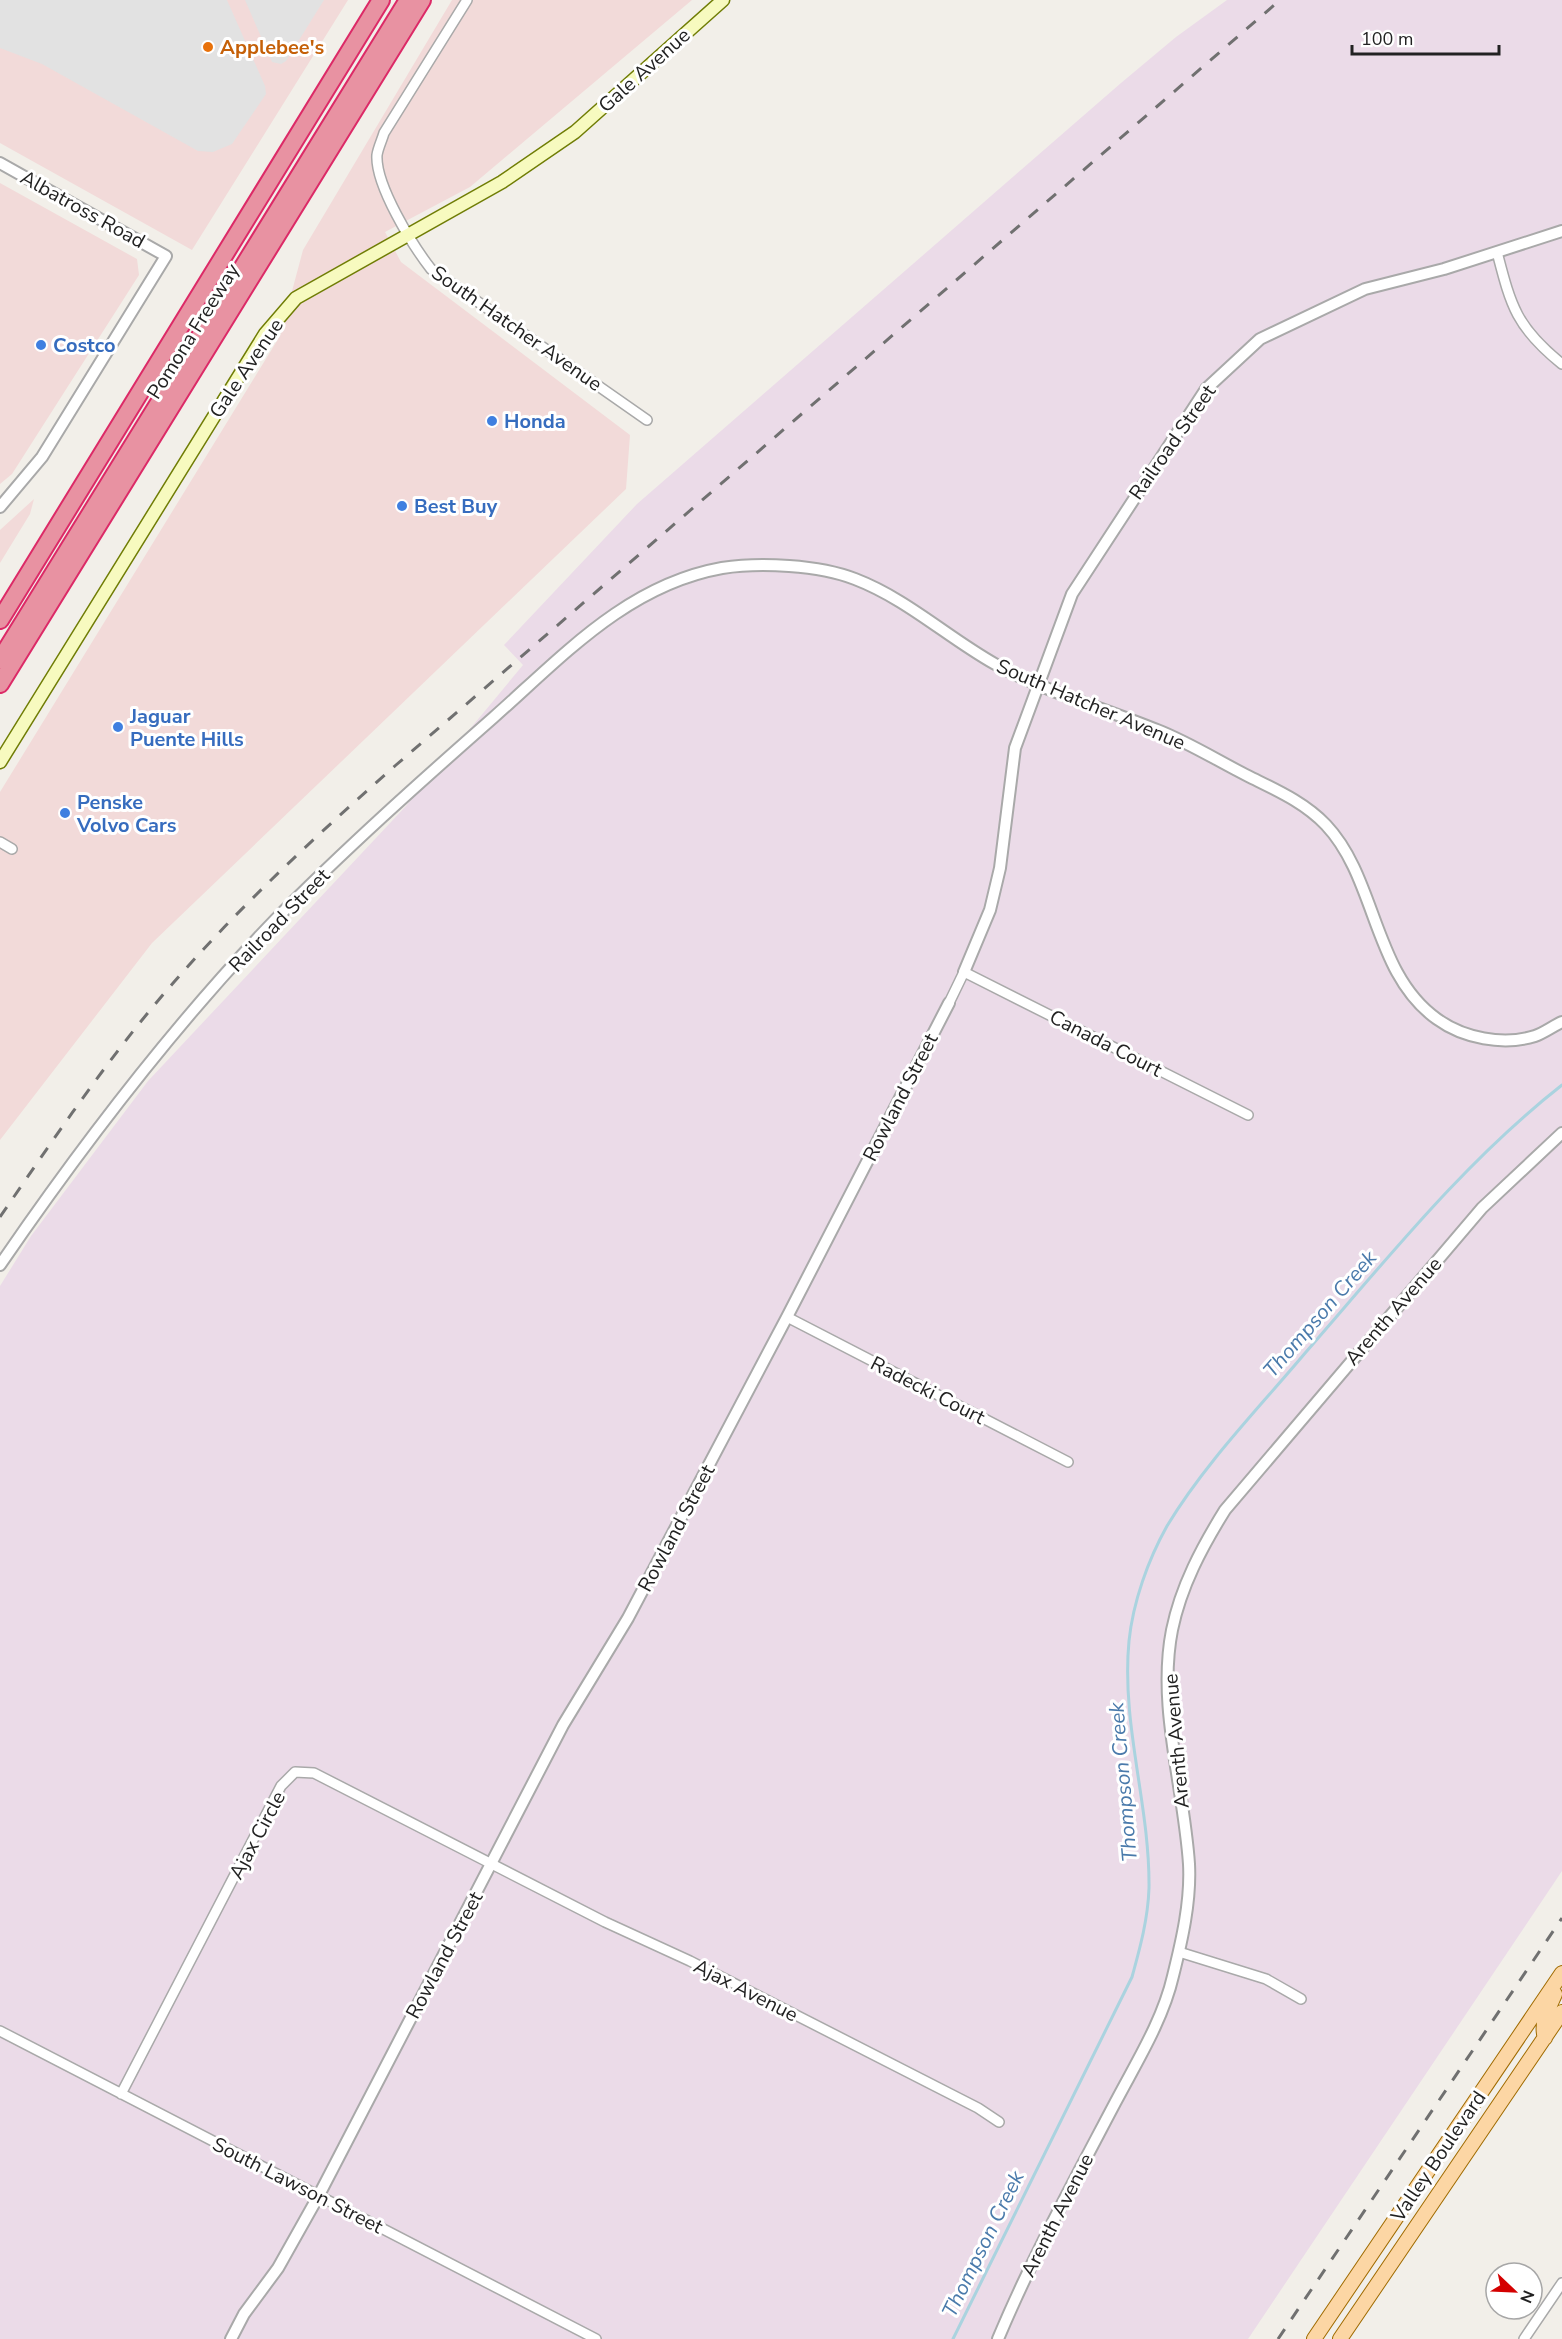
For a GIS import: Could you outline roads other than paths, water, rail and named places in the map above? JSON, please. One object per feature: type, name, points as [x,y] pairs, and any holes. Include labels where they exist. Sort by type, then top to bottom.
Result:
[{"type":"highway","name":"Pomona Freeway","points":[[0,620],[381,0]]},
{"type":"highway","points":[[0,647],[400,0]]},
{"type":"highway","points":[[0,660],[408,0]]},
{"type":"highway","name":"Pomona Freeway","points":[[0,684],[422,0]]},
{"type":"main road","name":"Gale Avenue","points":[[0,762],[265,334],[296,298],[502,182],[575,132],[723,0]]},
{"type":"main road","name":"Valley Boulevard","points":[[1314,2339],[1562,1973]]},
{"type":"main road","points":[[1545,2038],[1542,2030],[1544,2020],[1562,1978]]},
{"type":"main road","name":"Valley Boulevard","points":[[1340,2339],[1562,2012]]},
{"type":"street","name":"South Hatcher Avenue","points":[[467,0],[384,133],[377,156],[381,176],[406,236],[431,269],[647,420]]},
{"type":"street","name":"Albatross Road","points":[[0,163],[166,256],[42,457],[0,507]]},
{"type":"street","name":"Railroad Street","points":[[1037,684],[1072,594],[1206,389],[1233,362],[1260,339],[1365,289],[1444,269],[1562,231]]},
{"type":"street","points":[[1497,252],[1511,306],[1527,332],[1562,364]]},
{"type":"street","name":"South Hatcher Avenue","points":[[605,618],[667,584],[723,568],[784,566],[850,577],[909,605],[993,663],[1037,684],[1162,732],[1304,804],[1329,828],[1346,854],[1399,975],[1418,1004],[1441,1023],[1471,1036],[1501,1040],[1534,1036],[1562,1022]]},
{"type":"street","name":"Railroad Street","points":[[0,1265],[58,1180],[126,1092],[274,922],[381,816],[605,618]]},
{"type":"street","name":"Rowland Street","points":[[231,2339],[244,2314],[278,2268],[319,2195],[563,1725],[628,1618],[949,1003],[990,910],[1000,868],[1016,748],[1037,684]]},
{"type":"street","points":[[0,842],[12,849]]},
{"type":"street","name":"Canada Court","points":[[964,972],[1248,1115]]},
{"type":"street","name":"Arenth Avenue","points":[[998,2339],[1035,2257],[1144,2048],[1173,1980],[1186,1911],[1189,1866],[1170,1709],[1169,1670],[1172,1630],[1185,1587],[1202,1548],[1225,1510],[1482,1208],[1562,1134]]},
{"type":"street","name":"Radecki Court","points":[[787,1317],[1068,1462]]},
{"type":"street","name":"Ajax Circle","points":[[121,2094],[281,1786],[295,1772],[314,1773],[492,1863]]},
{"type":"street","name":"Ajax Avenue","points":[[492,1863],[605,1922],[690,1961],[999,2122]]},
{"type":"street","points":[[1179,1952],[1266,1979],[1301,1999]]},
{"type":"street","name":"South Lawson Street","points":[[0,2031],[596,2339]]},
{"type":"street","points":[[1524,2339],[1562,2283]]},
{"type":"waterway","name":"Thompson Creek","points":[[953,2339],[1132,1977],[1138,1955],[1149,1888],[1145,1826],[1129,1703],[1129,1641],[1138,1596],[1160,1539],[1182,1503],[1215,1458],[1397,1247],[1492,1146],[1562,1085]]},
{"type":"railway","points":[[0,1217],[84,1097],[150,1010],[226,925],[281,870],[396,765],[1280,0]]},
{"type":"railway","points":[[1278,2339],[1562,1918]]},
{"type":"place","name":"Applebee's","points":[[208,47]]},
{"type":"place","name":"Costco","points":[[41,345]]},
{"type":"place","name":"Honda","points":[[492,421]]},
{"type":"place","name":"Best Buy","points":[[402,506]]},
{"type":"place","name":"Jaguar Puente Hills","points":[[118,727]]},
{"type":"place","name":"Penske Volvo Cars","points":[[65,813]]}]
